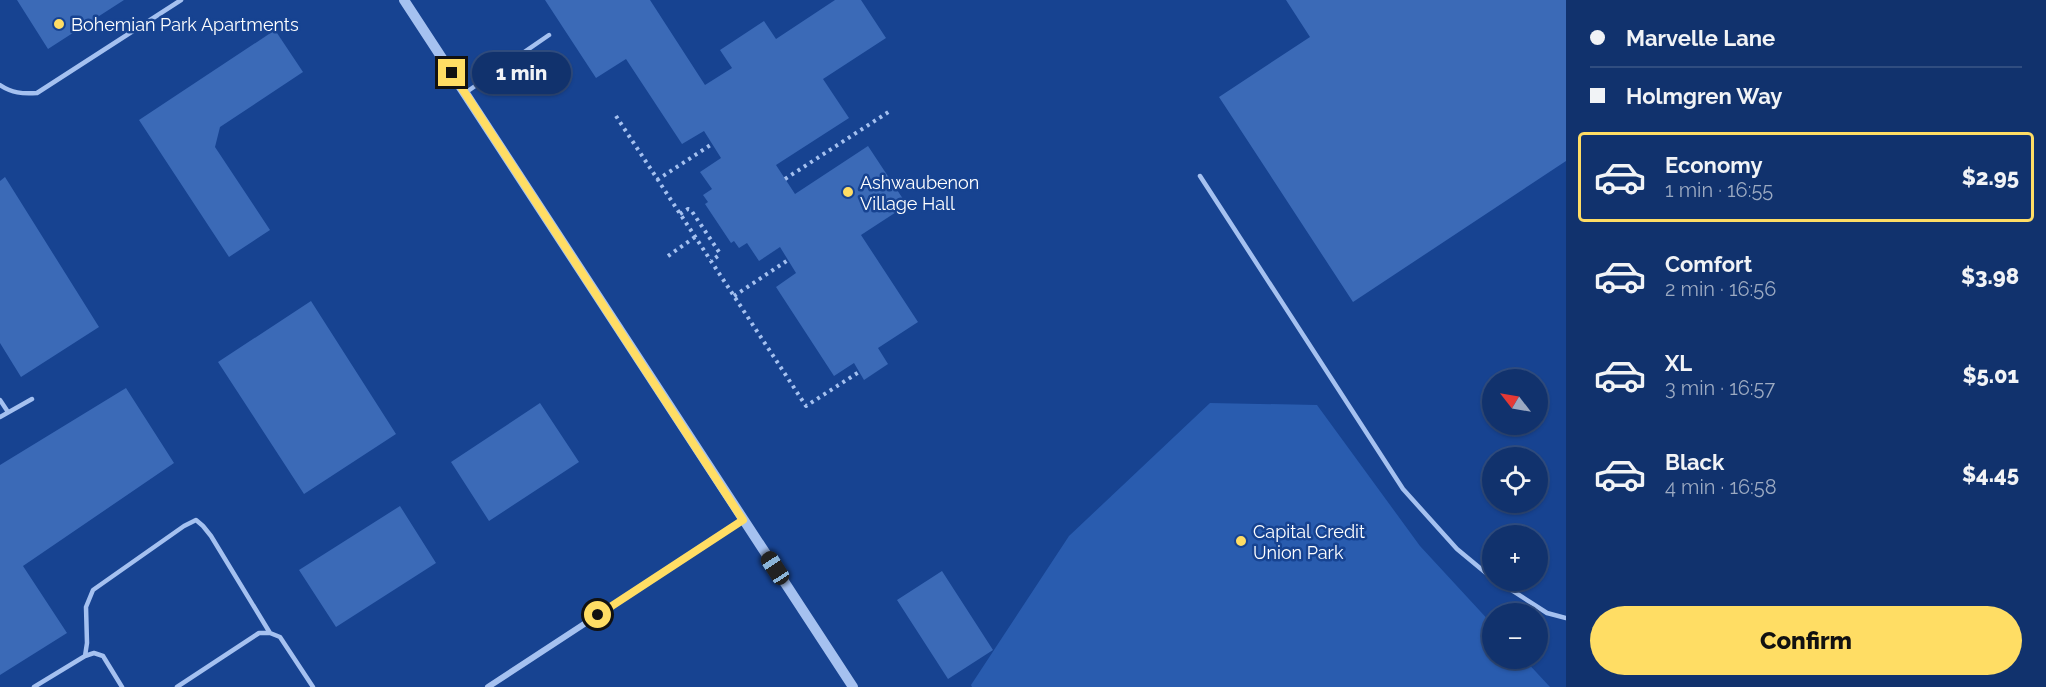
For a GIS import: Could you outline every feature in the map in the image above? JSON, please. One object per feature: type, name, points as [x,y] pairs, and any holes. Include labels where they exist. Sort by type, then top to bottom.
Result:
[{"type":"street","points":[[404,0],[853,687]]},
{"type":"street","points":[[488,687],[743,520]]},
{"type":"lane","points":[[0,85],[21,94],[37,93],[181,0]]},
{"type":"lane","points":[[465,93],[549,35]]},
{"type":"lane","points":[[1200,176],[1403,489],[1457,549],[1482,570]]},
{"type":"lane","points":[[0,417],[32,399]]},
{"type":"lane","points":[[0,400],[8,412]]},
{"type":"lane","points":[[85,656],[86,607],[93,590],[196,520],[211,536],[270,633]]},
{"type":"lane","points":[[1513,591],[1547,613],[1566,618]]},
{"type":"lane","points":[[177,687],[259,633],[270,633],[280,637],[313,687]]},
{"type":"lane","points":[[34,687],[85,656],[94,653],[103,656],[122,687]]},
{"type":"path","points":[[785,179],[890,111]]},
{"type":"path","points":[[616,117],[806,406],[859,372]]},
{"type":"path","points":[[657,180],[712,144]]},
{"type":"path","points":[[680,214],[688,209],[691,210],[714,244],[719,252],[718,256],[711,261]]},
{"type":"path","points":[[668,256],[695,237]]},
{"type":"path","points":[[734,296],[788,260]]},
{"type":"shaded area","name":"Capital Credit Union Park","points":[[1210,403],[1317,405],[1420,546],[1482,613],[1482,669],[1533,669],[1550,687],[972,687],[971,685],[1069,536]]},
{"type":"building","name":"Bohemian Park Apartments","points":[[17,0],[124,0],[48,49]]},
{"type":"building","name":"Ashwaubenon Village Hall","points":[[545,0],[650,0],[705,85],[732,68],[720,50],[764,21],[776,39],[835,0],[861,0],[886,38],[823,79],[849,118],[776,165],[795,194],[868,146],[907,205],[861,235],[918,322],[878,348],[888,364],[864,380],[854,363],[834,376],[776,287],[796,273],[780,247],[759,261],[747,243],[739,248],[734,241],[731,243],[705,204],[708,202],[703,195],[712,189],[700,172],[721,158],[704,131],[682,144],[626,59],[596,78]]},
{"type":"building","points":[[1286,0],[1566,0],[1566,161],[1353,302],[1219,97],[1310,37]]},
{"type":"building","points":[[275,30],[303,72],[220,127],[215,147],[270,230],[229,257],[139,120]]},
{"type":"building","points":[[5,177],[99,327],[21,377],[0,343],[0,181]]},
{"type":"building","points":[[311,301],[396,434],[304,494],[218,362]]},
{"type":"building","points":[[126,388],[174,463],[23,566],[67,633],[0,675],[0,465]]},
{"type":"building","points":[[540,403],[579,462],[489,521],[451,462]]},
{"type":"building","points":[[400,506],[436,563],[336,627],[299,570]]},
{"type":"building","points":[[942,571],[993,650],[948,679],[897,600]]},
{"type":"place","name":"Bohemian Park Apartments","points":[[59,24]]},
{"type":"place","name":"Ashwaubenon Village Hall","points":[[848,192]]},
{"type":"place","name":"Capital Credit Union Park","points":[[1241,541]]},
{"type":"route","points":[[452,73],[743,520],[598,615]]}]
